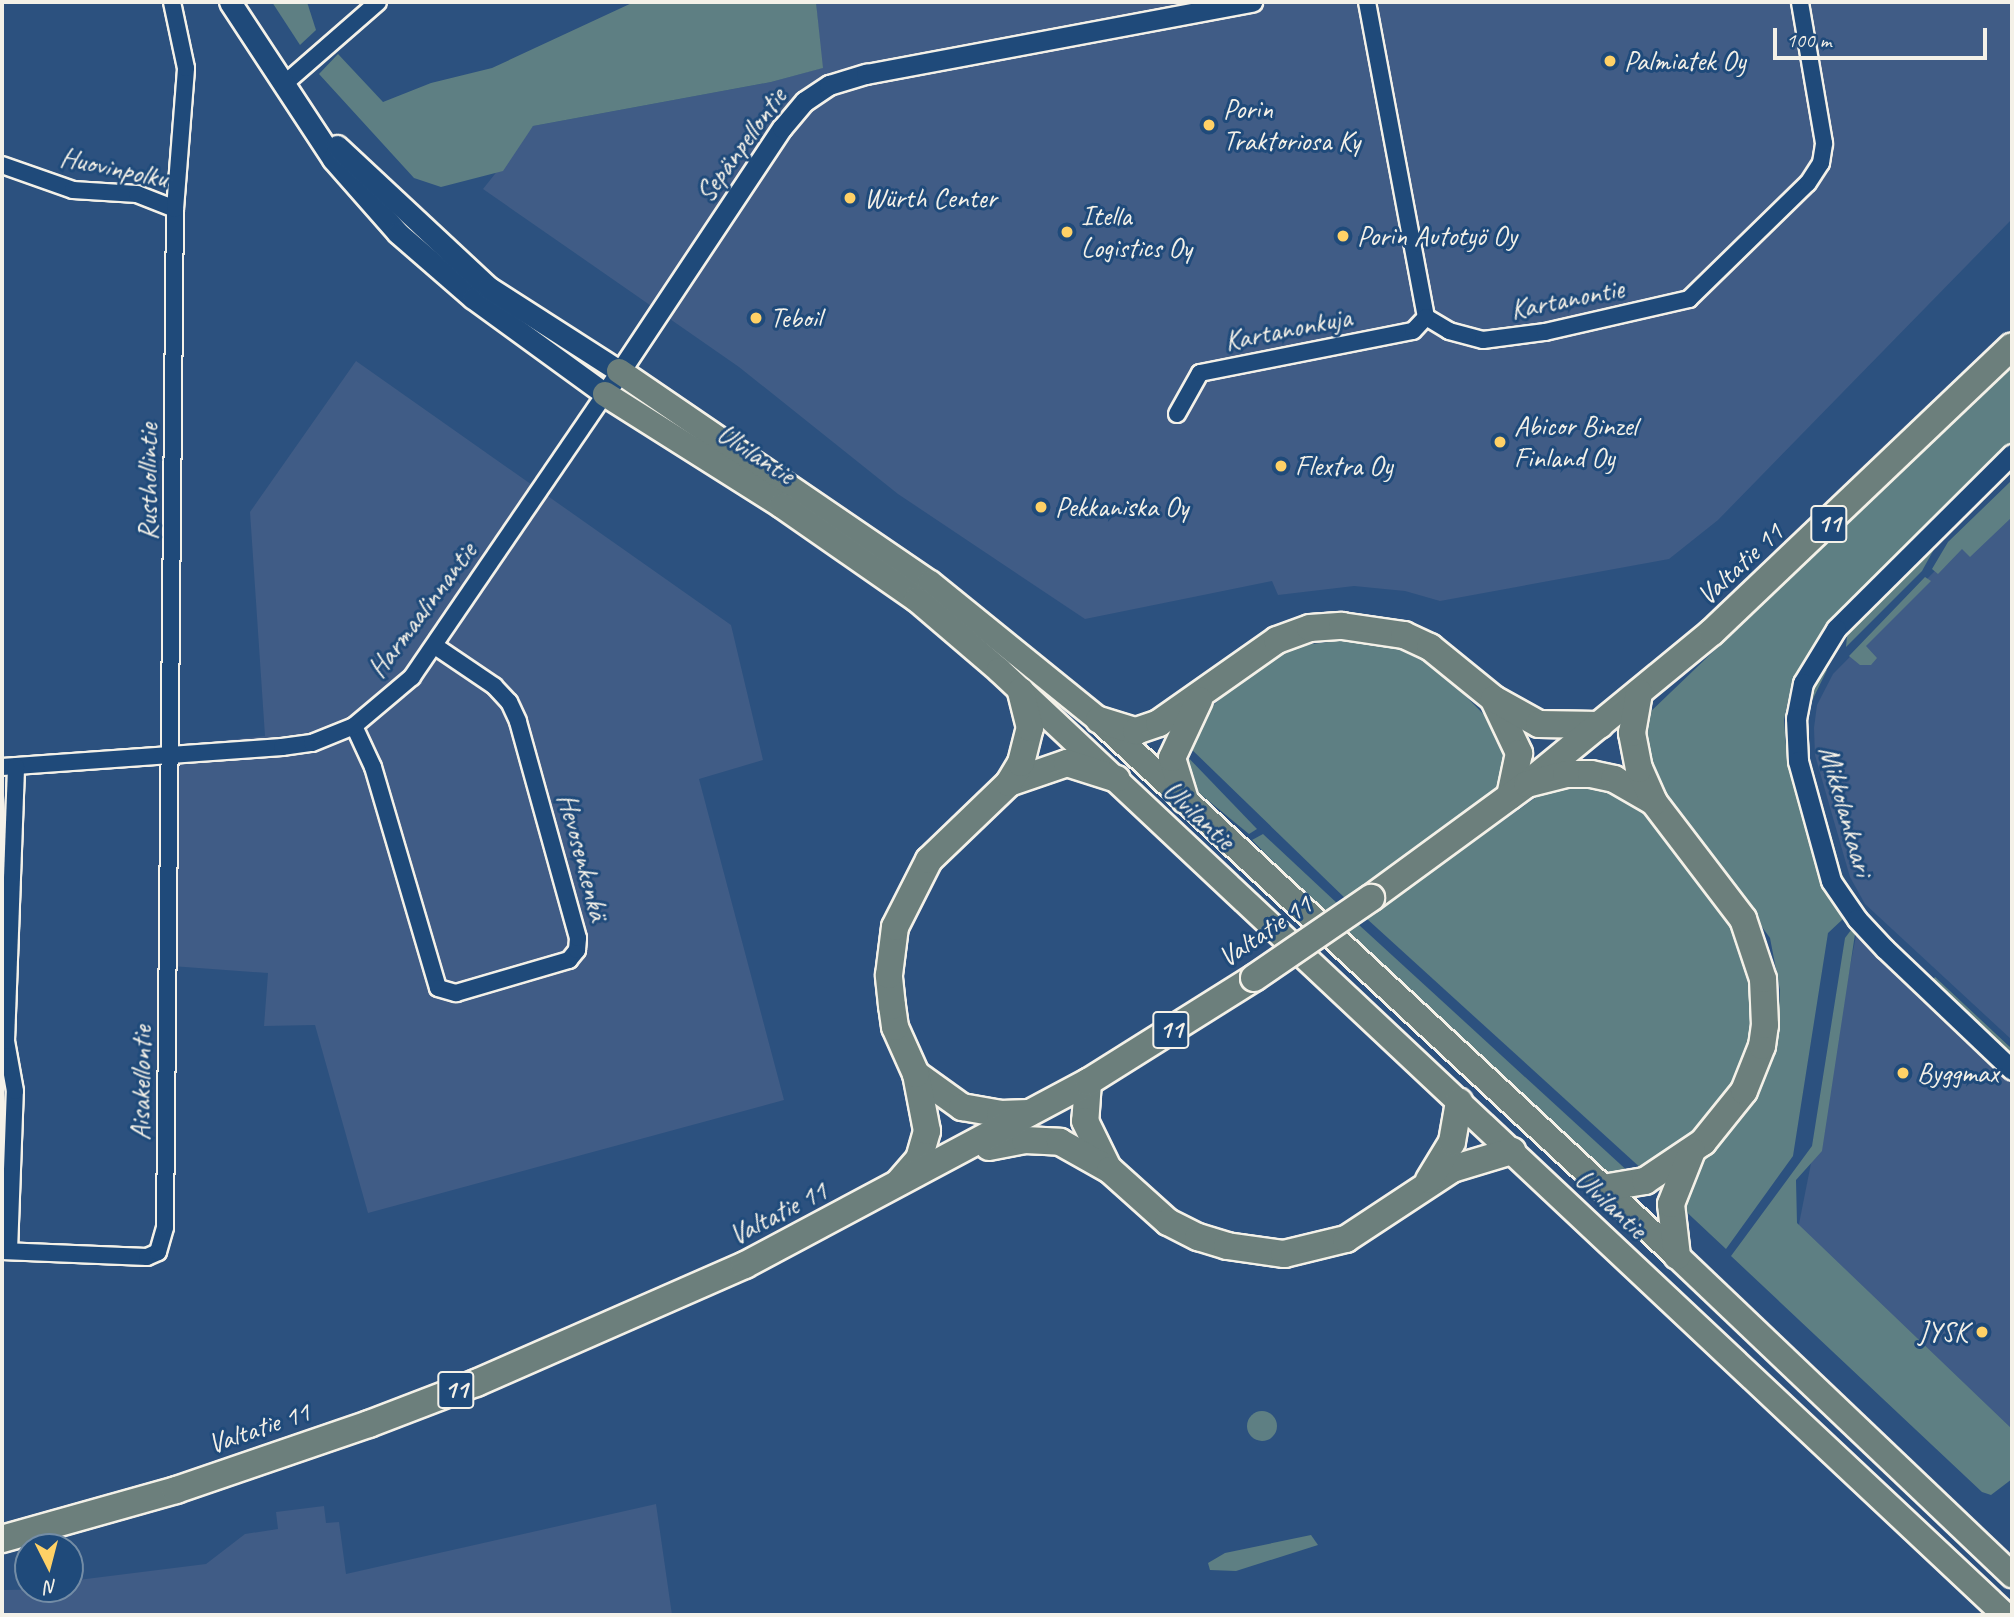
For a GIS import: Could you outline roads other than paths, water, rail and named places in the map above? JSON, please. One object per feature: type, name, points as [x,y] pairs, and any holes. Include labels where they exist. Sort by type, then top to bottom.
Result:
[{"type":"highway","name":"Valtatie 11","points":[[2,1539],[176,1490],[476,1383],[745,1265],[891,1191],[1088,1082],[1254,978],[1371,898],[1519,790],[1639,693],[1801,550],[2012,346]]},
{"type":"highway","points":[[1099,720],[1136,731],[1159,723],[1277,640],[1310,628],[1342,626],[1374,628],[1421,643],[1452,662],[1494,699],[1539,724],[1600,724]]},
{"type":"highway","points":[[891,1191],[919,1159],[926,1139],[926,1114],[916,1074],[895,1027],[889,975],[895,927],[929,860],[1009,782],[1029,745],[1030,714],[1021,691]]},
{"type":"highway","points":[[1602,1188],[1645,1181],[1692,1152],[1732,1110],[1756,1068],[1765,1025],[1763,979],[1743,919],[1654,802],[1633,751],[1639,693]]},
{"type":"highway","points":[[1185,800],[1172,758],[1202,695]]},
{"type":"highway","points":[[1494,699],[1519,752],[1519,790],[1591,774],[1614,779],[1654,802]]},
{"type":"highway","points":[[1009,782],[1067,764],[1117,779]]},
{"type":"highway","points":[[916,1074],[962,1107],[1000,1114],[1034,1112]]},
{"type":"highway","points":[[1088,1082],[1085,1121],[1110,1170]]},
{"type":"highway","points":[[1426,1184],[1452,1142],[1459,1102]]},
{"type":"highway","points":[[960,1154],[1041,1139],[1068,1145],[1110,1170],[1168,1222],[1198,1237],[1227,1246],[1284,1254],[1346,1240],[1371,1227],[1426,1184],[1471,1160],[1512,1151]]},
{"type":"highway","points":[[1677,1256],[1671,1204],[1692,1152]]},
{"type":"main road","name":"Ulvilantie","points":[[230,2],[333,159],[398,233],[473,298],[605,394],[782,506],[916,600],[1117,779],[2005,1615]]},
{"type":"main road","name":"Ulvilantie","points":[[307,119],[488,286],[620,371],[930,583],[1099,720],[1677,1256],[2012,1575]]},
{"type":"street","name":"Rusthollintie","points":[[171,756],[175,209],[186,68],[172,2]]},
{"type":"street","points":[[283,85],[378,2]]},
{"type":"street","name":"Sepänpellontie","points":[[605,394],[782,128],[805,101],[829,85],[866,74],[1252,2]]},
{"type":"street","points":[[1367,2],[1426,317]]},
{"type":"street","name":"Kartanontie","points":[[1426,317],[1449,331],[1483,340],[1512,337],[1658,308],[1689,299],[1710,283],[1808,183],[1821,163],[1824,143],[1818,97],[1800,2]]},
{"type":"street","name":"Huovinpolku","points":[[2,165],[73,190],[137,194],[175,209]]},
{"type":"street","name":"Kartanonkuja","points":[[1177,414],[1200,373],[1413,331],[1426,317]]},
{"type":"street","name":"Harmaalinnantie","points":[[9,767],[312,743],[354,726],[395,694],[435,646],[605,394]]},
{"type":"street","name":"Mikkolankaari","points":[[2012,454],[1836,629],[1803,683],[1796,718],[1798,761],[1831,881],[1857,919],[1885,949],[2012,1070]]},
{"type":"street","name":"Hevosenkenkä","points":[[354,726],[373,766],[438,988],[456,993],[569,960],[577,950],[578,938],[518,721],[509,702],[494,686],[435,646]]},
{"type":"street","name":"Aisakellontie","points":[[5,1251],[133,1259],[158,1252],[163,1242],[171,756]]},
{"type":"street","points":[[5,1251],[15,1091],[6,1041],[9,767]]},
{"type":"place","name":"Palmiatek Oy","points":[[1610,61]]},
{"type":"place","name":"Porin Traktoriosa Ky","points":[[1209,125]]},
{"type":"place","name":"Würth Center","points":[[850,198]]},
{"type":"place","name":"Itella Logistics Oy","points":[[1067,232]]},
{"type":"place","name":"Porin Autotyö Oy","points":[[1343,236]]},
{"type":"place","name":"Teboil","points":[[756,318]]},
{"type":"place","name":"Abicor Binzel Finland Oy","points":[[1500,442]]},
{"type":"place","name":"Flextra Oy","points":[[1281,466]]},
{"type":"place","name":"Pekkaniska Oy","points":[[1041,507]]},
{"type":"place","name":"Byggmax","points":[[1903,1073]]},
{"type":"place","name":"JYSK","points":[[1982,1332]]}]
